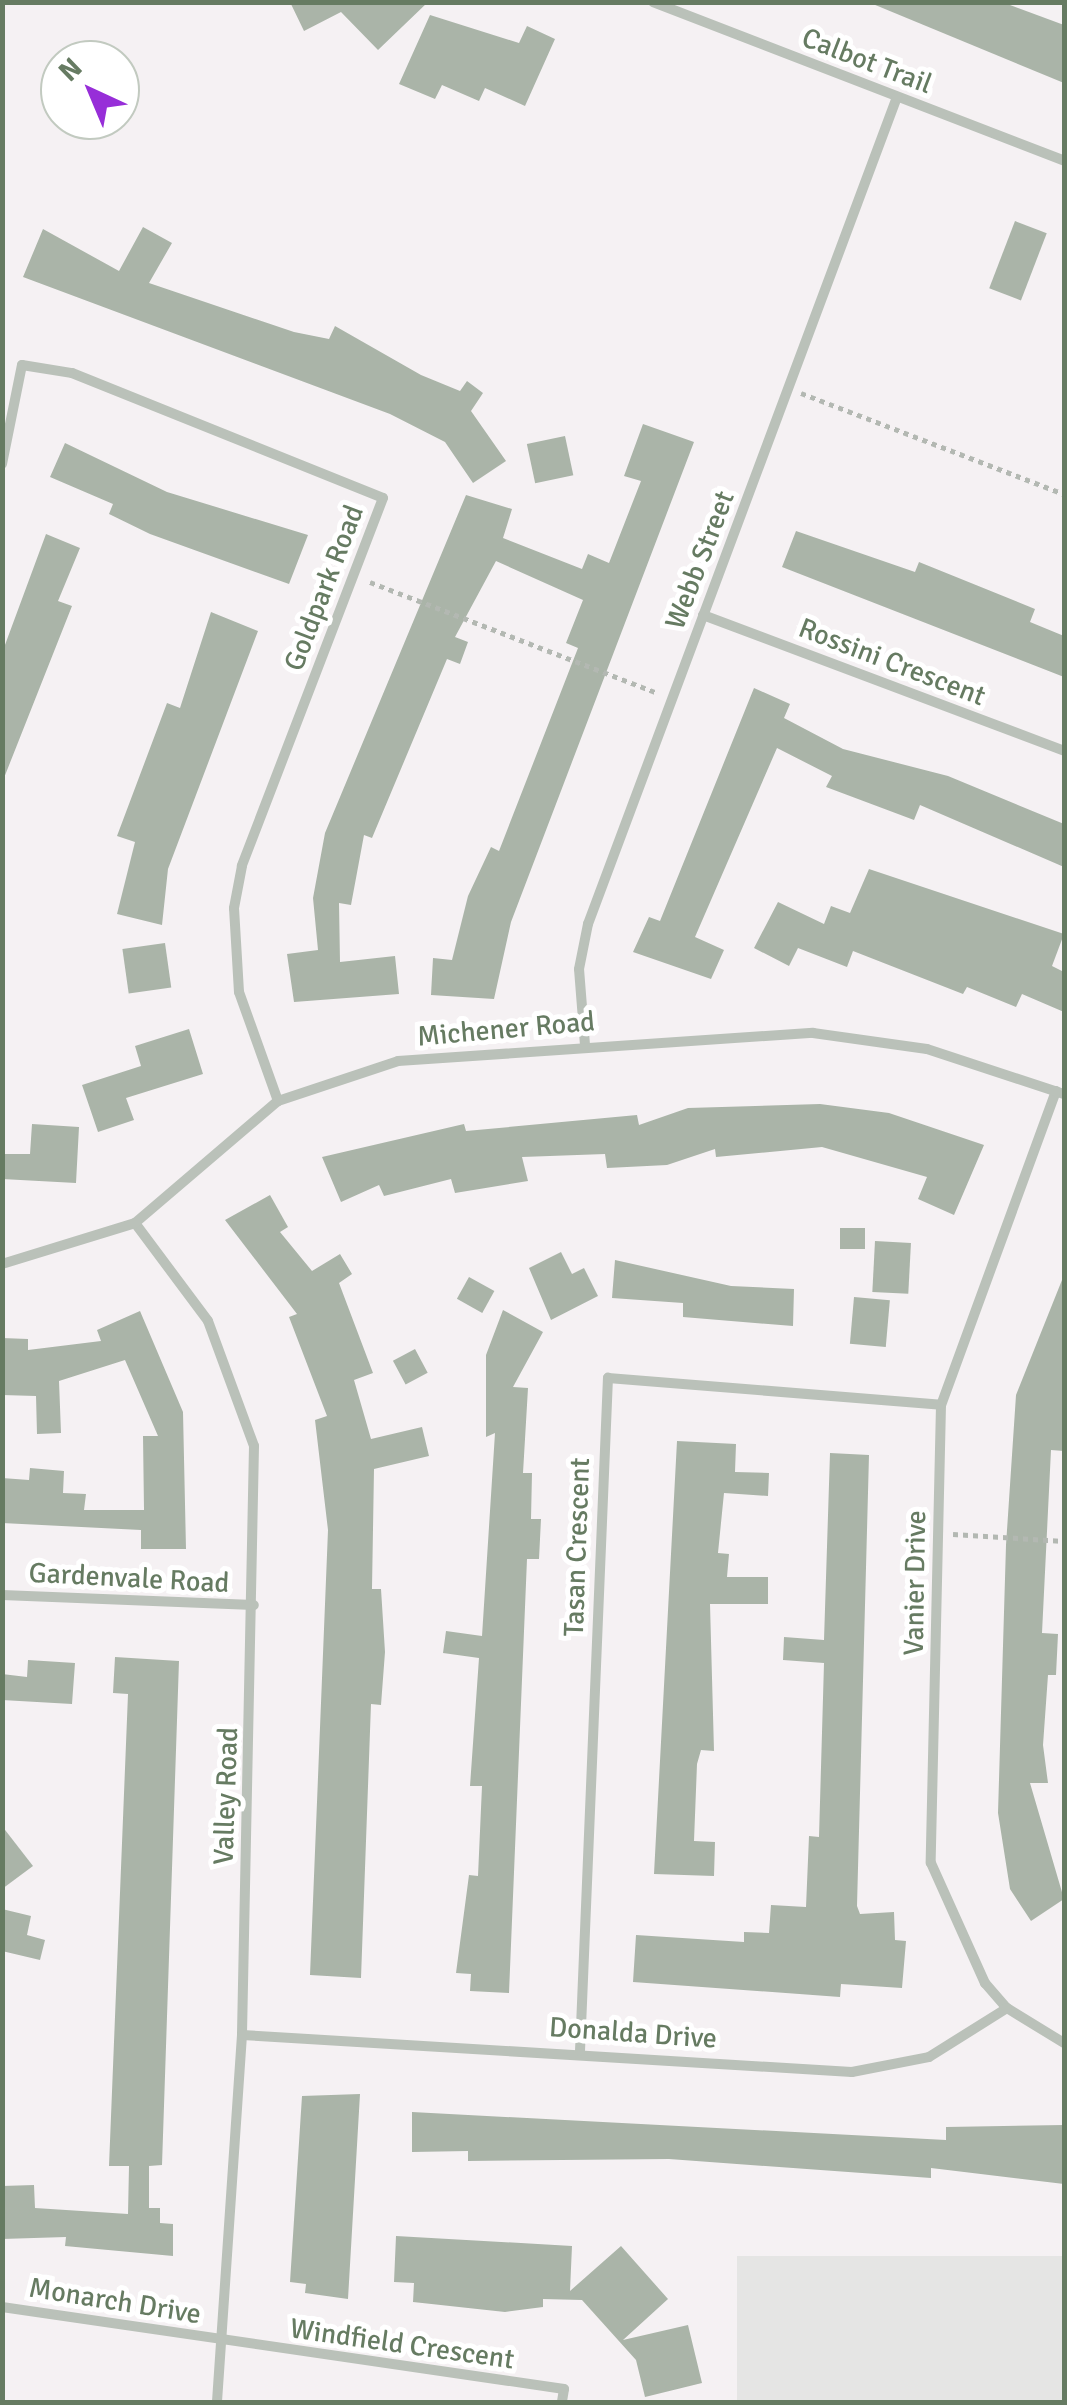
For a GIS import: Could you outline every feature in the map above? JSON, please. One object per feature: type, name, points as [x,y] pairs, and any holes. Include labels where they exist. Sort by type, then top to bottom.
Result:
[{"type":"street","name":"Calbot Trail","points":[[653,2],[1064,162]]},
{"type":"street","name":"Webb Street","points":[[585,1046],[582,946],[670,698],[792,389],[897,97]]},
{"type":"street","name":"Goldpark Road","points":[[2,464],[22,366],[72,374],[384,498],[242,866],[234,908],[239,992],[278,1101]]},
{"type":"street","name":"Rossini Crescent","points":[[703,615],[1064,752]]},
{"type":"street","name":"Michener Road","points":[[2,1264],[135,1223],[278,1101],[359,1068],[585,1046],[813,1033],[927,1049],[1060,1093]]},
{"type":"street","name":"Vanier Drive","points":[[1060,1093],[940,1404],[931,1863],[966,1953],[1006,2008],[1064,2042]]},
{"type":"street","name":"Valley Road","points":[[135,1223],[208,1321],[244,1399],[258,1500],[242,2035],[216,2402]]},
{"type":"street","name":"Tasan Crescent","points":[[580,2052],[608,1378],[940,1404]]},
{"type":"street","name":"Gardenvale Road","points":[[2,1595],[254,1605]]},
{"type":"street","name":"Donalda Drive","points":[[242,2035],[890,2069],[1006,2008]]},
{"type":"street","name":"Monarch Drive","points":[[2,2307],[220,2340]]},
{"type":"street","name":"Windfield Crescent","points":[[220,2340],[564,2389],[562,2402]]},
{"type":"path","points":[[792,389],[1064,494]]},
{"type":"path","points":[[369,582],[670,698]]},
{"type":"path","points":[[940,1534],[1064,1541]]},
{"type":"shaded area","points":[[737,2256],[1064,2256],[1064,2402],[737,2402]]},
{"type":"building","points":[[290,2],[428,2],[378,50],[341,12],[304,31]]},
{"type":"building","points":[[868,2],[1002,2],[1064,25],[1064,83]]},
{"type":"building","points":[[430,15],[519,43],[527,26],[555,39],[525,106],[485,88],[479,101],[442,85],[435,99],[399,84]]},
{"type":"building","points":[[1015,221],[1047,233],[1021,300],[989,288]]},
{"type":"building","points":[[143,227],[172,243],[149,283],[294,332],[329,339],[335,326],[421,375],[460,391],[467,381],[483,393],[471,411],[506,461],[473,483],[445,442],[390,414],[23,277],[43,229],[119,271]]},
{"type":"building","points":[[643,424],[694,442],[511,922],[494,999],[431,995],[433,958],[452,960],[468,896],[491,847],[499,851],[578,648],[566,643],[583,600],[496,561],[455,637],[468,642],[460,664],[447,659],[372,838],[364,835],[351,905],[339,903],[340,962],[395,956],[399,994],[294,1002],[287,954],[318,950],[313,898],[325,833],[466,495],[512,509],[503,538],[582,569],[588,554],[609,563],[641,481],[624,476]]},
{"type":"building","points":[[565,436],[573,475],[535,483],[527,444]]},
{"type":"building","points":[[65,443],[167,492],[308,535],[289,584],[150,534],[109,514],[113,504],[50,477]]},
{"type":"building","points":[[796,531],[915,572],[919,562],[1035,609],[1030,622],[1064,636],[1064,677],[782,567]]},
{"type":"building","points":[[46,534],[80,548],[58,601],[72,606],[2,783],[2,653]]},
{"type":"building","points":[[211,612],[258,631],[168,869],[162,925],[117,914],[135,842],[117,836],[167,703],[180,708]]},
{"type":"building","points":[[754,688],[790,704],[784,718],[843,749],[948,776],[1064,824],[1064,867],[920,805],[914,820],[826,787],[832,776],[777,748],[695,937],[724,950],[711,979],[633,952],[649,917],[660,921]]},
{"type":"building","points":[[869,869],[1064,934],[1052,966],[1064,972],[1064,1012],[1022,994],[1016,1007],[967,987],[963,994],[853,951],[847,967],[798,948],[789,966],[754,948],[778,902],[824,924],[831,906],[850,913]]},
{"type":"building","points":[[165,943],[171,988],[129,994],[122,949]]},
{"type":"building","points":[[189,1029],[203,1074],[126,1098],[134,1120],[98,1132],[82,1085],[141,1066],[135,1046]]},
{"type":"building","points":[[820,1104],[889,1113],[984,1145],[954,1215],[918,1199],[927,1177],[822,1147],[716,1157],[715,1149],[667,1165],[607,1168],[605,1154],[522,1157],[528,1181],[455,1193],[451,1179],[384,1196],[379,1185],[341,1202],[322,1157],[464,1124],[466,1131],[637,1115],[639,1125],[688,1108]]},
{"type":"building","points":[[32,1124],[79,1127],[76,1183],[2,1179],[2,1154],[30,1154]]},
{"type":"building","points":[[270,1195],[288,1227],[280,1232],[312,1271],[340,1254],[352,1274],[339,1283],[373,1373],[354,1380],[371,1439],[422,1427],[429,1456],[374,1469],[372,1589],[381,1589],[385,1652],[381,1705],[371,1704],[361,1978],[310,1975],[328,1530],[315,1420],[327,1416],[289,1317],[297,1314],[225,1220]]},
{"type":"building","points":[[840,1228],[865,1228],[865,1249],[840,1249]]},
{"type":"building","points":[[875,1241],[911,1243],[908,1294],[872,1292]]},
{"type":"building","points":[[561,1252],[572,1274],[584,1268],[598,1296],[551,1320],[529,1268]]},
{"type":"building","points":[[615,1260],[731,1286],[794,1289],[793,1326],[683,1317],[683,1303],[612,1298]]},
{"type":"building","points":[[469,1277],[494,1291],[482,1313],[457,1299]]},
{"type":"building","points":[[1062,1280],[1064,1451],[1051,1450],[1042,1633],[1058,1634],[1056,1675],[1048,1675],[1043,1745],[1048,1783],[1030,1783],[1064,1899],[1031,1921],[1010,1889],[998,1813],[1006,1545],[1016,1395]]},
{"type":"building","points":[[854,1297],[890,1300],[886,1347],[850,1344]]},
{"type":"building","points":[[503,1310],[543,1332],[513,1387],[528,1388],[523,1473],[532,1473],[531,1519],[541,1519],[539,1559],[527,1559],[509,1993],[470,1991],[471,1974],[456,1973],[469,1875],[478,1876],[482,1786],[470,1786],[479,1658],[443,1653],[446,1631],[482,1636],[495,1433],[486,1437],[486,1355]]},
{"type":"building","points":[[140,1311],[183,1412],[186,1549],[141,1549],[141,1530],[2,1523],[2,1478],[29,1480],[30,1468],[64,1471],[63,1493],[86,1494],[84,1510],[144,1510],[143,1436],[158,1436],[125,1360],[59,1381],[61,1433],[37,1434],[36,1396],[2,1395],[2,1338],[28,1339],[28,1350],[101,1341],[97,1330]]},
{"type":"building","points":[[415,1349],[428,1373],[406,1385],[393,1361]]},
{"type":"building","points":[[677,1441],[736,1444],[735,1472],[769,1473],[768,1496],[724,1493],[718,1553],[729,1554],[727,1577],[768,1577],[768,1604],[710,1604],[714,1751],[701,1750],[697,1764],[694,1841],[715,1842],[714,1876],[654,1874]]},
{"type":"building","points":[[830,1453],[869,1455],[857,1906],[860,1914],[894,1912],[895,1940],[906,1941],[902,1988],[841,1984],[840,1997],[633,1982],[636,1935],[744,1942],[744,1932],[769,1933],[771,1905],[806,1907],[809,1836],[819,1837],[824,1663],[783,1660],[784,1637],[824,1640]]},
{"type":"building","points":[[115,1657],[179,1661],[162,2165],[149,2166],[149,2208],[160,2208],[160,2223],[173,2224],[173,2256],[65,2246],[66,2237],[2,2239],[2,2186],[34,2185],[35,2208],[128,2214],[129,2166],[109,2166],[128,1694],[113,1693]]},
{"type":"building","points":[[28,1660],[75,1663],[72,1704],[2,1700],[2,1674],[27,1677]]},
{"type":"building","points":[[2,1826],[33,1866],[2,1889]]},
{"type":"building","points":[[2,1909],[31,1916],[27,1935],[45,1940],[40,1960],[2,1951]]},
{"type":"building","points":[[360,2094],[348,2299],[305,2293],[306,2284],[290,2282],[302,2096]]},
{"type":"building","points":[[412,2112],[946,2140],[946,2127],[1064,2125],[1064,2184],[931,2168],[931,2178],[669,2159],[468,2161],[468,2151],[412,2152]]},
{"type":"building","points":[[396,2236],[572,2246],[570,2291],[621,2246],[668,2299],[623,2340],[688,2325],[702,2383],[645,2397],[636,2360],[582,2300],[543,2299],[543,2307],[505,2312],[413,2302],[414,2283],[394,2282]]}]
